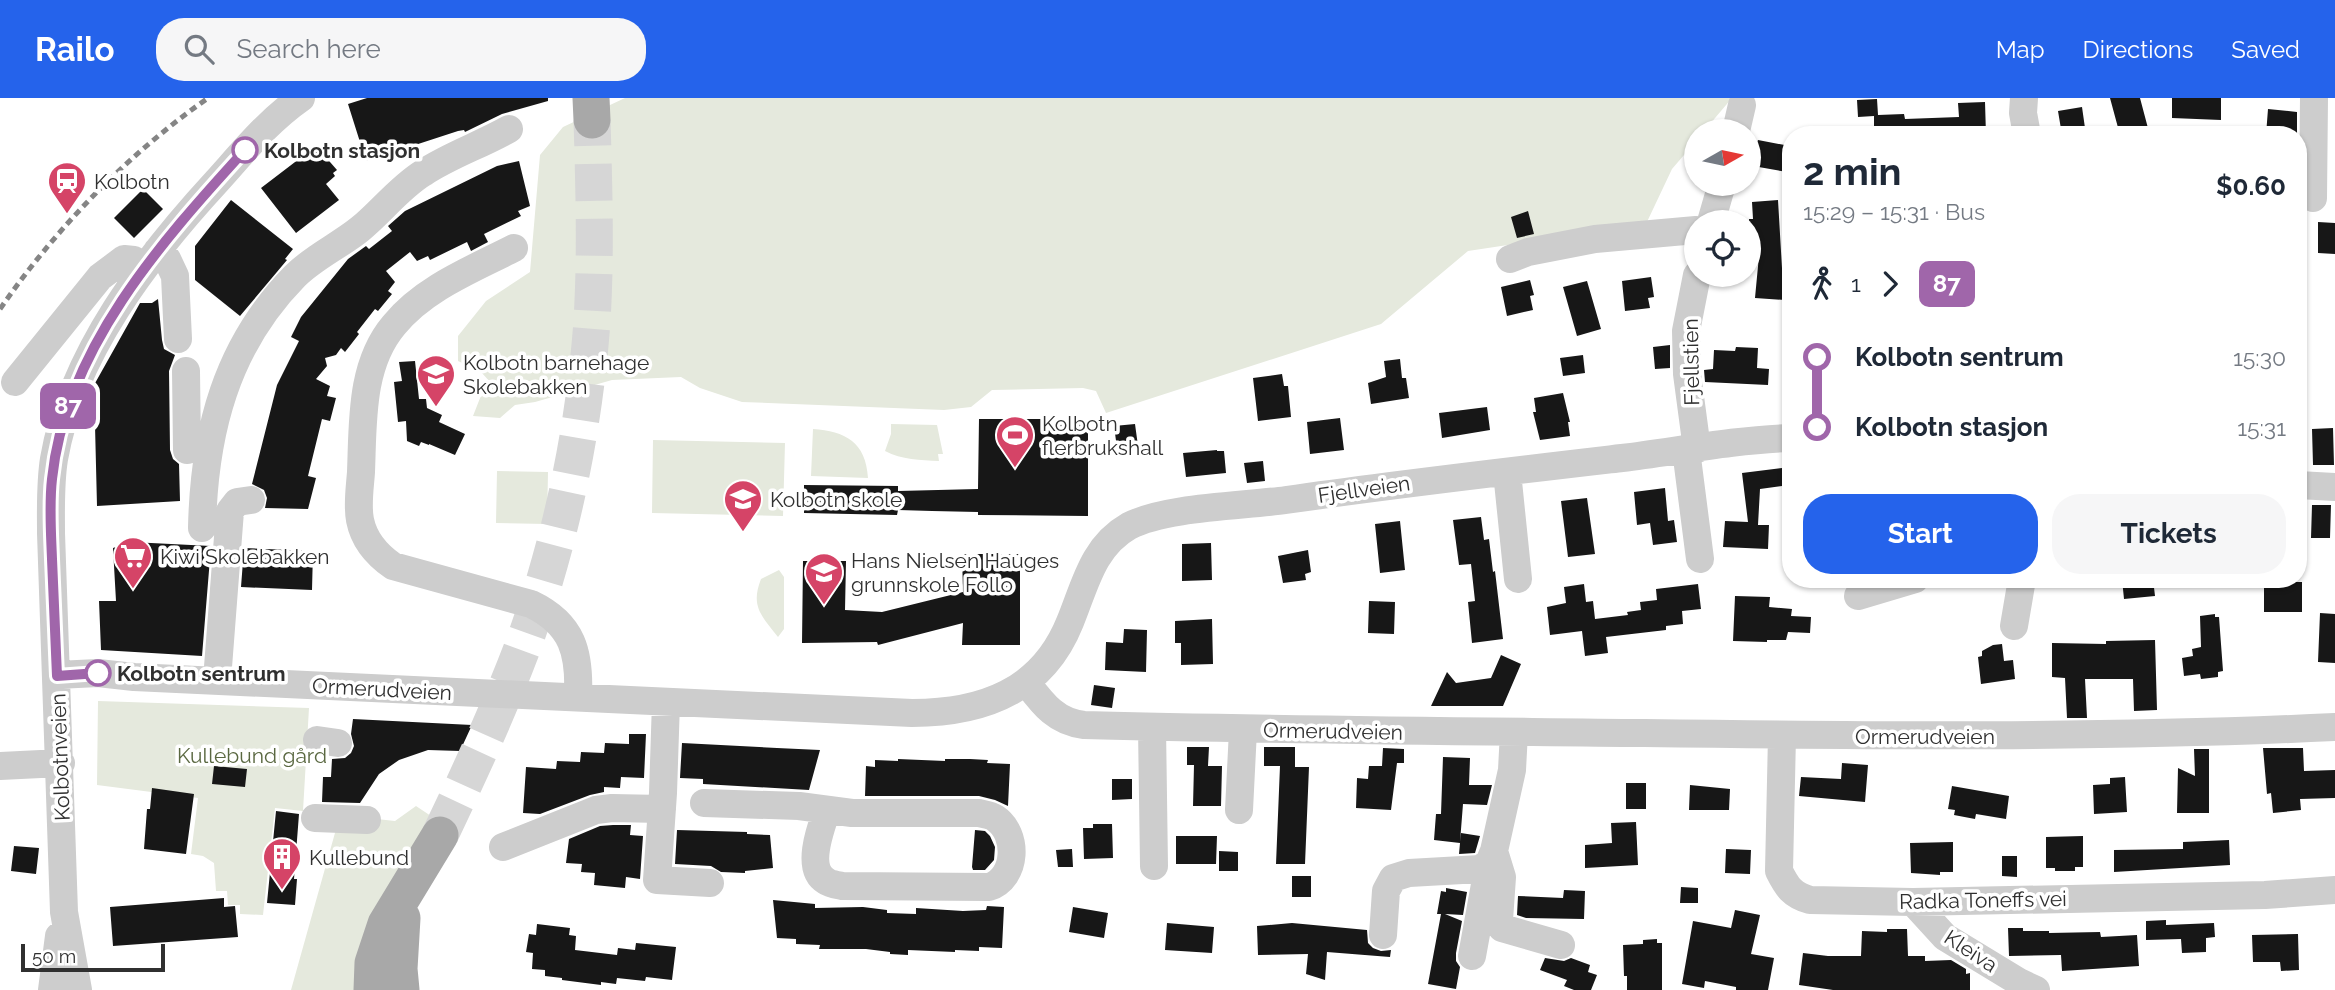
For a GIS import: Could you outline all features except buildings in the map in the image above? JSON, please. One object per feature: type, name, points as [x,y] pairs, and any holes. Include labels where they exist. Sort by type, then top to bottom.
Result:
[{"type":"main road","points":[[372,990],[373,962],[386,924],[440,835]]},
{"type":"main road","points":[[401,990],[398,969],[403,897]]},
{"type":"street","name":"Kolbotnveien","points":[[78,990],[64,912],[51,494],[59,437],[74,391],[100,337],[151,259],[261,131],[301,98]]},
{"type":"street","points":[[2024,98],[2025,126]]},
{"type":"street","points":[[2314,98],[2315,198]]},
{"type":"street","points":[[202,528],[204,489],[216,411],[235,358],[296,275],[357,232],[398,192],[418,177],[458,153],[509,129]]},
{"type":"street","points":[[1510,259],[1528,252],[1595,239],[1684,231]]},
{"type":"street","points":[[514,248],[437,289],[402,315],[385,336],[372,371],[363,416],[359,518],[372,547],[380,557],[394,566],[531,604],[549,615],[571,638],[579,666],[578,697]]},
{"type":"street","points":[[15,382],[108,270],[124,259],[167,259],[175,276],[178,340]]},
{"type":"street","name":"Fjellstien","points":[[1695,287],[1686,323],[1691,450],[1700,559]]},
{"type":"street","points":[[186,370],[187,450]]},
{"type":"street","points":[[187,412],[216,411]]},
{"type":"street","name":"Fjellveien","points":[[1027,683],[1061,640],[1098,555],[1107,542],[1133,524],[1200,510],[1782,439]]},
{"type":"street","points":[[1507,471],[1518,579]]},
{"type":"street","points":[[2307,485],[2335,487]]},
{"type":"street","points":[[217,680],[230,511],[237,502],[251,500]]},
{"type":"street","points":[[1858,596],[1885,588]]},
{"type":"street","points":[[2014,626],[2020,588]]},
{"type":"street","name":"Ormerudveien","points":[[57,676],[98,673],[476,694],[940,713],[981,705],[1027,683],[1049,711],[1067,722],[1084,725],[1243,730],[2062,736],[2335,727]]},
{"type":"street","points":[[666,702],[668,798],[656,880],[710,883]]},
{"type":"street","points":[[1152,727],[1154,866]]},
{"type":"street","points":[[1239,810],[1243,730]]},
{"type":"street","points":[[1472,956],[1513,761],[1514,732]]},
{"type":"street","name":"Radka Toneffs vei","points":[[1782,736],[1779,871],[1786,886],[1796,896],[1810,900],[1913,902],[2265,895],[2335,890]]},
{"type":"street","points":[[0,766],[61,763]]},
{"type":"street","points":[[503,847],[596,810],[668,798]]},
{"type":"street","points":[[704,803],[827,810],[852,813],[979,813],[994,817],[1002,825],[1012,850],[1010,866],[1004,878],[989,887],[842,886],[826,881],[819,875],[815,855],[819,831],[827,810]]},
{"type":"street","points":[[315,818],[367,820]]},
{"type":"street","points":[[1383,935],[1386,891],[1393,878],[1409,873],[1480,869],[1491,857]]},
{"type":"street","points":[[1491,857],[1502,877],[1499,920],[1502,929],[1561,945]]},
{"type":"street","name":"Kleiva","points":[[1913,902],[1945,936],[2036,990]]},
{"type":"street","name":"Kolbotnveien","points":[[52,990],[64,912]]},
{"type":"green space","points":[[625,98],[1732,98],[1714,119],[1684,119],[1684,155],[1672,169],[1646,224],[1468,251],[1381,324],[1106,413],[1096,391],[1083,388],[992,390],[971,407],[944,410],[742,402],[700,388],[681,377],[612,380],[515,405],[500,418],[473,416],[482,393],[491,383],[481,372],[458,361],[458,336],[486,301],[530,272],[540,155],[563,127]]},
{"type":"green space","points":[[891,424],[937,425],[943,454],[938,454],[939,461],[905,458],[885,451],[891,434]]},
{"type":"green space","points":[[813,429],[835,432],[852,441],[863,455],[868,478],[811,476]]},
{"type":"green space","points":[[653,440],[785,443],[783,516],[652,513]]},
{"type":"green space","points":[[497,471],[548,472],[547,524],[496,523]]},
{"type":"green space","points":[[779,570],[784,577],[784,629],[778,637],[759,611],[757,597],[761,579]]},
{"type":"green space","name":"Kullebund gård","points":[[98,701],[309,708],[303,811],[275,808],[263,915],[240,914],[240,905],[228,905],[227,891],[216,891],[214,863],[203,856],[191,854],[198,798],[97,785]]},
{"type":"green space","points":[[416,806],[431,816],[357,990],[291,990],[340,815],[395,821]]},
{"type":"tunnel","points":[[440,835],[521,651],[547,571],[568,488],[583,405],[592,321],[592,120]]},
{"type":"railway","points":[[0,309],[45,249],[95,194],[149,143],[208,98]]},
{"type":"bus line","name":"87","points":[[98,673],[57,676],[51,482],[65,415],[100,337],[141,272],[187,214],[245,150]]},
{"type":"place","name":"Kolbotn stasjon","points":[[245,150]]},
{"type":"place","name":"Kolbotn","points":[[67,215]]},
{"type":"place","name":"Kolbotn barnehage Skolebakken","points":[[436,408]]},
{"type":"place","name":"Kolbotn flerbrukshall","points":[[1015,469]]},
{"type":"place","name":"Kolbotn skole","points":[[743,533]]},
{"type":"place","name":"Kiwi Skolebakken","points":[[133,590]]},
{"type":"place","name":"Hans Nielsen Hauges grunnskole Follo","points":[[824,606]]},
{"type":"place","name":"Kolbotn sentrum","points":[[98,673]]},
{"type":"place","name":"Kullebund","points":[[282,891]]}]
